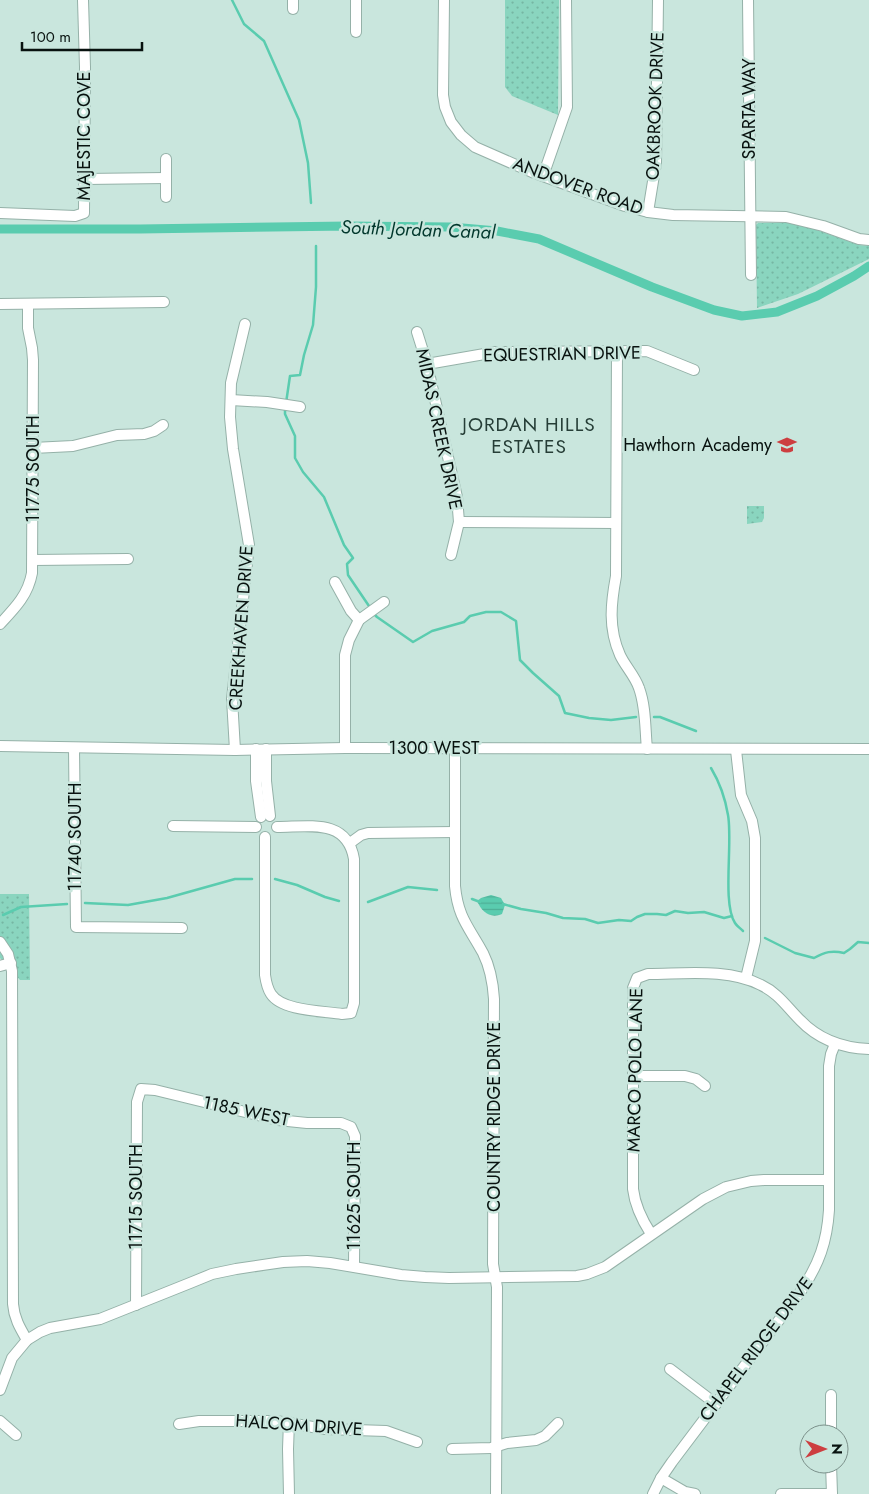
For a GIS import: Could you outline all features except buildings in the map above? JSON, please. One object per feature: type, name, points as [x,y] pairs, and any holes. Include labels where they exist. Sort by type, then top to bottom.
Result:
[{"type":"street","name":"MAJESTIC COVE","points":[[0,214],[76,216],[84,213],[83,0]]},
{"type":"street","points":[[356,0],[356,32]]},
{"type":"street","name":"ANDOVER ROAD","points":[[444,0],[443,95],[445,107],[461,135],[475,148],[543,176],[625,206],[648,212],[673,215],[750,218],[786,217],[859,239],[869,240]]},
{"type":"street","points":[[543,176],[566,107],[566,0]]},
{"type":"street","name":"OAKBROOK DRIVE","points":[[648,212],[656,163],[658,0]]},
{"type":"street","name":"SPARTA WAY","points":[[748,0],[750,275]]},
{"type":"street","points":[[166,159],[166,197]]},
{"type":"street","points":[[85,179],[166,178]]},
{"type":"street","points":[[0,304],[164,302]]},
{"type":"street","name":"11775 SOUTH","points":[[0,624],[25,595],[30,584],[33,560],[32,348],[28,328],[28,304]]},
{"type":"street","name":"CREEKHAVEN DRIVE","points":[[236,750],[232,699],[249,545],[233,449],[230,400],[231,383],[244,324]]},
{"type":"street","name":"MIDAS CREEK DRIVE","points":[[417,332],[428,364],[457,497],[459,522],[451,555]]},
{"type":"street","points":[[617,351],[616,576],[611,608],[612,631],[620,655],[639,687],[643,705],[647,749]]},
{"type":"street","name":"EQUESTRIAN DRIVE","points":[[428,364],[496,352],[647,351],[694,370]]},
{"type":"street","points":[[230,400],[267,402],[300,408]]},
{"type":"street","points":[[33,448],[73,446],[117,435],[144,434],[154,431],[163,425]]},
{"type":"street","points":[[459,522],[616,523]]},
{"type":"street","points":[[33,560],[128,559]]},
{"type":"street","points":[[335,582],[351,611],[363,618]]},
{"type":"street","points":[[345,748],[345,655],[349,640],[363,618],[384,602]]},
{"type":"street","name":"1300 WEST","points":[[0,746],[236,750],[345,748],[869,750]]},
{"type":"street","name":"11740 SOUTH","points":[[74,748],[76,927],[182,928]]},
{"type":"street","name":"COUNTRY RIDGE DRIVE","points":[[455,748],[456,901],[467,928],[483,954],[493,983],[494,999],[493,1264],[497,1287],[496,1494]]},
{"type":"street","points":[[261,749],[256,781],[266,816]]},
{"type":"street","points":[[736,750],[739,786],[752,821],[755,838],[755,941],[746,978]]},
{"type":"street","points":[[266,816],[275,820],[277,827],[272,836],[265,837],[258,832],[256,826],[258,819],[266,816]]},
{"type":"street","points":[[172,826],[256,826]]},
{"type":"street","points":[[265,837],[265,975],[268,988],[276,999],[286,1005],[342,1014],[351,1013],[354,1003],[354,859],[350,843],[344,836],[329,828],[320,826],[277,827]]},
{"type":"street","points":[[350,843],[368,833],[455,832]]},
{"type":"street","points":[[0,942],[4,946],[11,963],[12,978],[12,1304],[17,1324],[27,1340]]},
{"type":"street","points":[[0,966],[11,963]]},
{"type":"street","name":"MARCO POLO LANE","points":[[651,1234],[640,1216],[634,1198],[634,988],[638,978],[648,974],[717,974],[746,978],[770,989],[783,1000],[810,1030],[835,1044],[869,1049]]},
{"type":"street","name":"CHAPEL RIDGE DRIVE","points":[[653,1494],[661,1478],[801,1291],[818,1262],[828,1228],[830,1180],[829,1066],[835,1044]]},
{"type":"street","points":[[634,1076],[684,1076],[696,1079],[704,1086]]},
{"type":"street","name":"1185 WEST","points":[[141,1089],[154,1090],[278,1120],[308,1123],[341,1123],[352,1127]]},
{"type":"street","name":"11715 SOUTH","points":[[136,1305],[137,1102],[141,1089]]},
{"type":"street","name":"11625 SOUTH","points":[[352,1127],[355,1136],[354,1266]]},
{"type":"street","points":[[0,1390],[12,1358],[27,1340],[50,1328],[100,1319],[212,1274],[258,1264],[307,1261],[330,1262],[401,1275],[425,1277],[578,1276],[605,1267],[703,1199],[726,1187],[764,1180],[830,1180]]},
{"type":"street","points":[[670,1369],[716,1404]]},
{"type":"street","points":[[831,1395],[831,1424]]},
{"type":"street","name":"HALCOM DRIVE","points":[[179,1424],[199,1421],[268,1420],[325,1429],[386,1431],[416,1442]]},
{"type":"street","points":[[0,1421],[16,1435]]},
{"type":"street","points":[[289,1422],[289,1494]]},
{"type":"street","points":[[452,1449],[488,1448],[506,1443],[532,1441],[541,1438],[558,1424]]},
{"type":"street","points":[[781,1494],[832,1494],[831,1474]]},
{"type":"street","points":[[661,1478],[681,1490],[695,1494]]},
{"type":"shaded area","points":[[505,0],[559,0],[558,115],[512,96],[505,87]]},
{"type":"shaded area","points":[[758,223],[803,225],[859,245],[869,246],[869,259],[798,294],[757,308],[756,225]]},
{"type":"shaded area","points":[[747,506],[764,506],[762,522],[747,524]]},
{"type":"shaded area","points":[[0,894],[29,894],[30,980],[20,980],[0,958]]},
{"type":"shaded area","points":[[491,895],[501,898],[505,905],[502,914],[494,916],[487,914],[479,905],[477,901]]},
{"type":"waterway","points":[[232,0],[244,24],[264,41],[299,120],[308,163],[311,203]]},
{"type":"waterway","name":"South Jordan Canal","points":[[0,229],[348,226],[451,227],[497,231],[539,239],[652,287],[714,310],[742,316],[777,312],[817,296],[869,266]]},
{"type":"waterway","points":[[286,403],[290,376],[300,375],[313,325],[316,287],[316,246]]},
{"type":"waterway","points":[[285,409],[285,414],[295,436],[295,458],[303,472],[324,497],[344,545],[353,558],[347,564],[348,575],[371,609]]},
{"type":"waterway","points":[[374,614],[413,642],[432,631],[464,622],[470,616],[486,612],[501,612],[516,621],[520,660],[559,696],[565,713],[611,720],[636,717]]},
{"type":"waterway","points":[[654,717],[660,717],[696,731]]},
{"type":"waterway","points":[[711,768],[722,790],[728,815],[728,887],[731,914],[735,923],[743,931]]},
{"type":"waterway","points":[[85,903],[128,905],[167,898],[235,879],[252,879]]},
{"type":"waterway","points":[[275,879],[339,901]]},
{"type":"waterway","points":[[368,902],[408,887],[437,890]]},
{"type":"waterway","points":[[472,899],[480,902]]},
{"type":"waterway","points":[[3,915],[21,907],[67,904]]},
{"type":"waterway","points":[[503,904],[563,918],[585,919],[598,923],[619,920],[631,921],[645,914],[666,915],[675,911],[688,913],[704,912],[724,918],[732,916]]},
{"type":"waterway","points":[[765,938],[795,953],[814,958],[829,952],[844,953],[858,942],[869,943]]},
{"type":"place","name":"Hawthorn Academy","points":[[787,445]]},
{"type":"district","name":"JORDAN HILLS ESTATES","points":[[529,435]]}]
